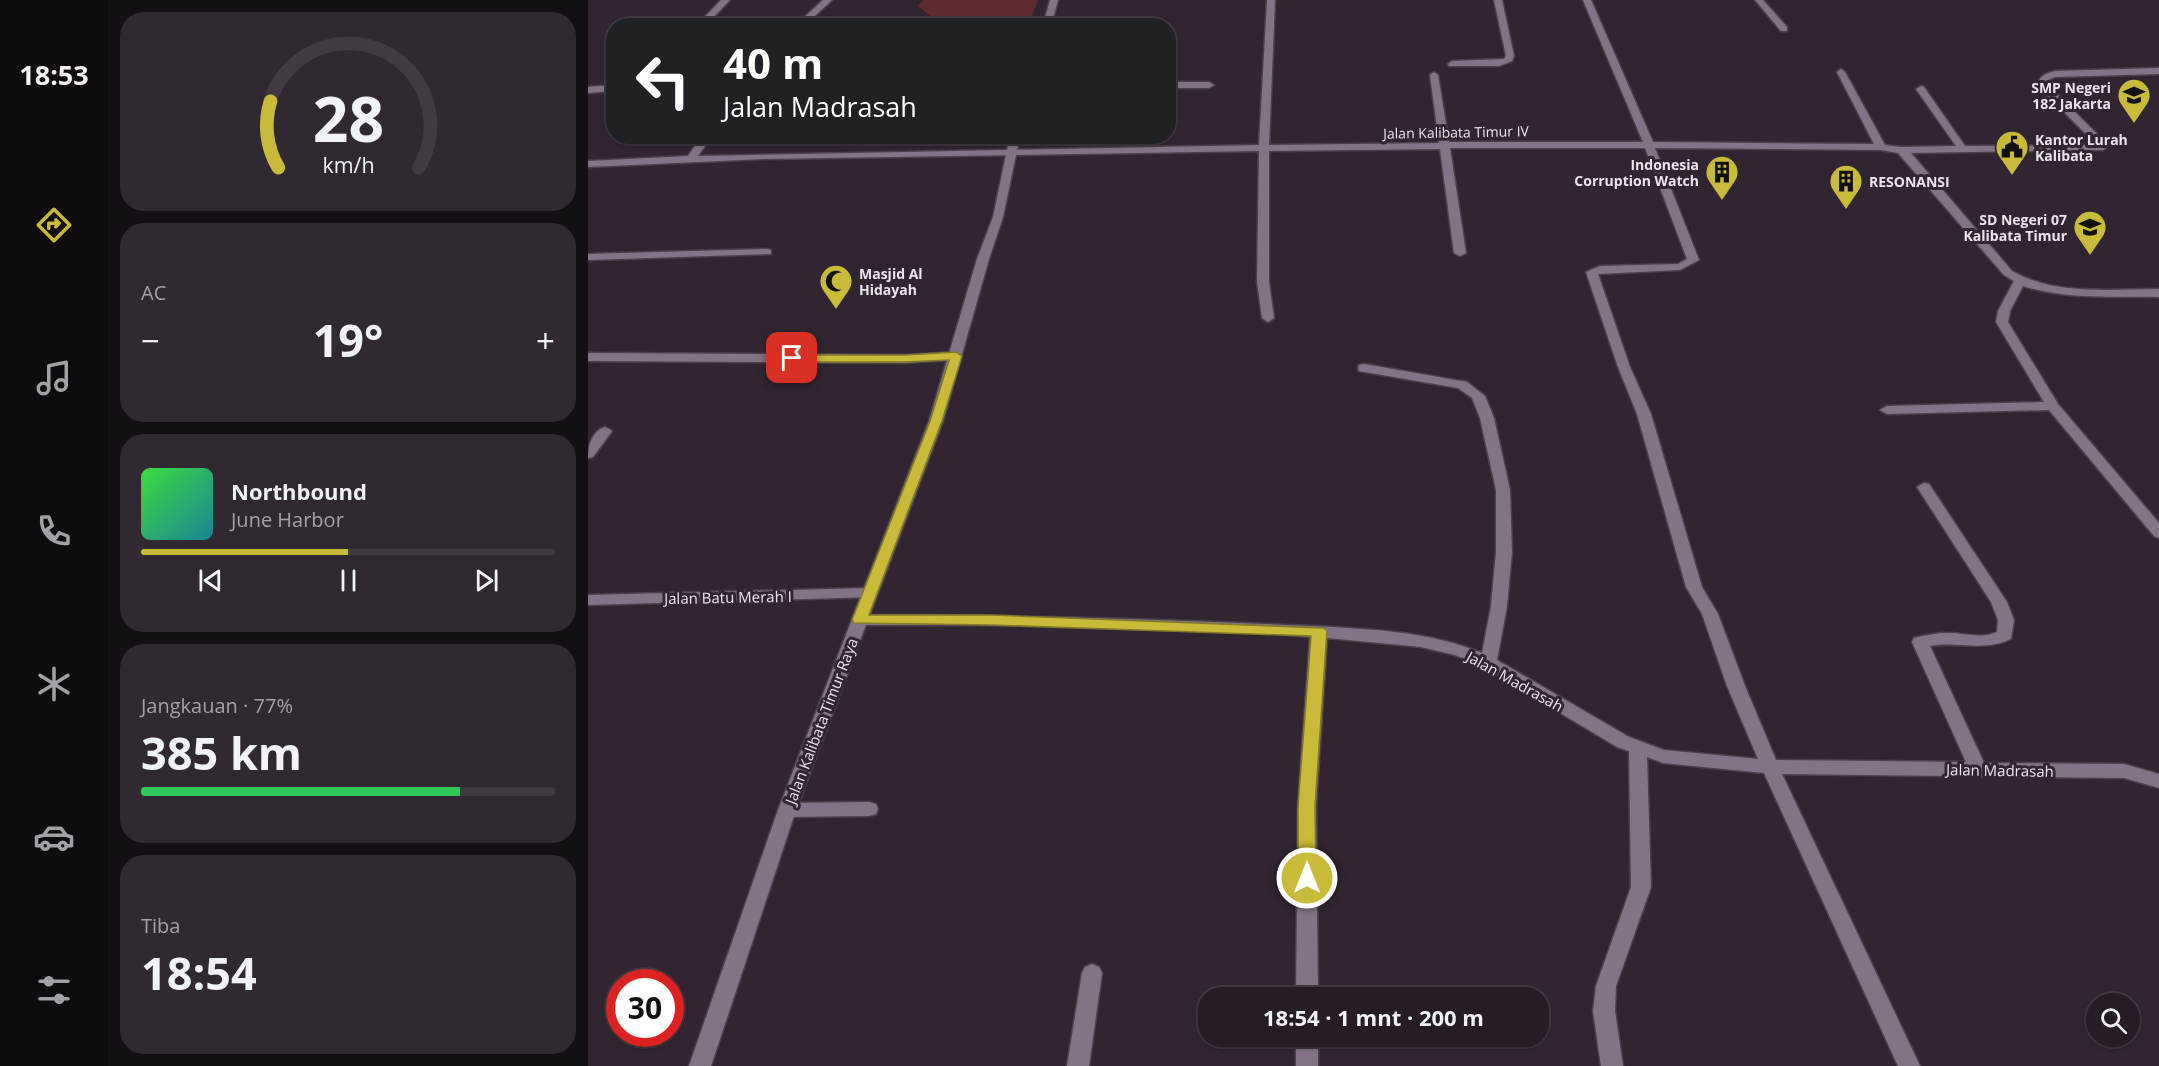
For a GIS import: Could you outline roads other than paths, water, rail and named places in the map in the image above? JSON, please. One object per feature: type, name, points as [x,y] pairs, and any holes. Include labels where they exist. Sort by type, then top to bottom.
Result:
[{"type":"street","points":[[708,18],[726,0]]},
{"type":"street","points":[[808,18],[828,0]]},
{"type":"street","points":[[1049,18],[1054,0]]},
{"type":"street","points":[[1268,318],[1263,282],[1264,150],[1271,0]]},
{"type":"street","points":[[1452,64],[1508,61],[1510,56],[1498,0]]},
{"type":"street","points":[[1587,0],[1648,143],[1693,260],[1680,267],[1600,269],[1592,272],[1624,367],[1644,414],[1694,587],[1710,614],[1736,686],[1770,767],[1909,1066]]},
{"type":"street","points":[[1759,0],[1784,29]]},
{"type":"street","name":"Jalan Kalibata Timur IV","points":[[588,164],[1013,145],[1264,150],[1648,143],[1881,147],[1901,150],[2099,148],[2103,146],[2042,85],[2043,80],[2048,75],[2159,71]]},
{"type":"street","points":[[1841,72],[1881,147]]},
{"type":"street","points":[[1434,75],[1460,253]]},
{"type":"street","points":[[1176,85],[1209,85]]},
{"type":"street","points":[[588,90],[606,89]]},
{"type":"street","points":[[1921,89],[1963,150]]},
{"type":"street","points":[[692,158],[702,144]]},
{"type":"street","name":"Jalan Kalibata Timur Raya","points":[[700,1066],[787,810],[860,620],[868,593],[936,421],[983,259],[998,217],[1013,145]]},
{"type":"street","points":[[1901,150],[2008,273],[2019,282],[2060,291],[2159,293]]},
{"type":"street","points":[[588,257],[767,252]]},
{"type":"street","points":[[2019,282],[2004,311],[2002,322],[2053,406],[2159,533]]},
{"type":"street","points":[[588,357],[905,359],[956,356]]},
{"type":"street","points":[[1364,368],[1462,385],[1478,396],[1487,418],[1503,490],[1504,552],[1499,606],[1488,662]]},
{"type":"street","points":[[1887,410],[2053,406]]},
{"type":"street","points":[[588,454],[605,431]]},
{"type":"street","points":[[1924,487],[1999,602],[2006,620],[2005,635],[1992,641],[1946,638],[1920,642],[1978,770]]},
{"type":"street","name":"Jalan Batu Merah I","points":[[588,600],[868,593]]},
{"type":"street","name":"Jalan Madrasah","points":[[860,620],[991,620],[1319,631],[1421,641],[1459,650],[1488,662],[1638,749],[1663,756],[1770,767],[2124,771],[2159,781]]},
{"type":"street","points":[[1307,987],[1307,806],[1319,631]]},
{"type":"street","points":[[1612,1066],[1604,1011],[1606,986],[1641,887],[1638,749]]},
{"type":"street","points":[[787,810],[869,809]]},
{"type":"street","points":[[1078,1066],[1092,973]]},
{"type":"street","points":[[1307,1047],[1307,1066]]},
{"type":"place","name":"SMP Negeri 182 Jakarta","points":[[2134,124]]},
{"type":"place","name":"Kantor Lurah Kalibata","points":[[2012,176]]},
{"type":"place","name":"Indonesia Corruption Watch","points":[[1722,201]]},
{"type":"place","name":"RESONANSI","points":[[1846,210]]},
{"type":"place","name":"SD Negeri 07 Kalibata Timur","points":[[2090,256]]},
{"type":"place","name":"Masjid Al Hidayah","points":[[836,310]]}]
